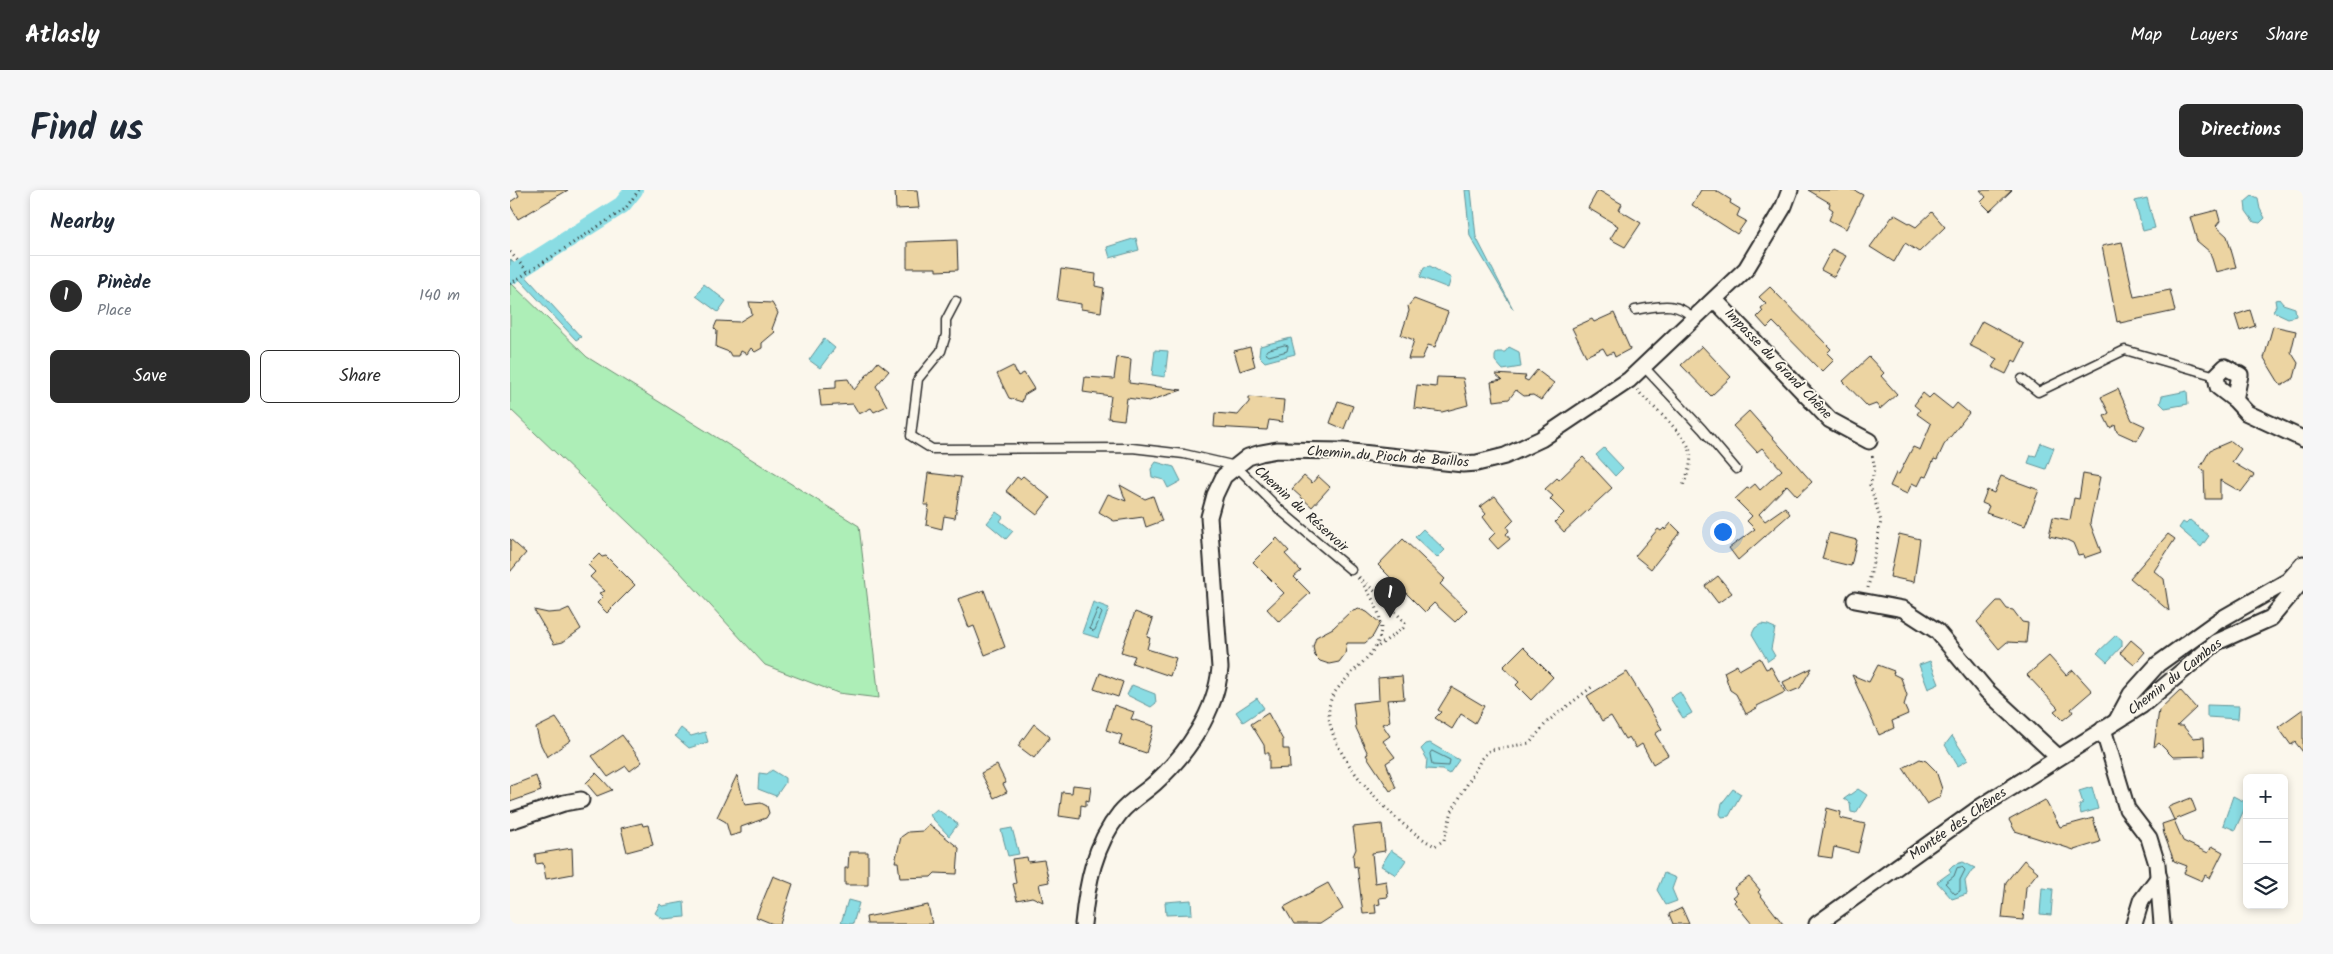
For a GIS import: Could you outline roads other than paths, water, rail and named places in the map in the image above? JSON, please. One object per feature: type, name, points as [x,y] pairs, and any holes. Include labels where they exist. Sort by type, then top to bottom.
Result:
[{"type":"street","name":"Chemin du Pioch de Baillos","points":[[1083,924],[1087,886],[1092,865],[1115,820],[1121,811],[1155,784],[1184,752],[1197,733],[1216,689],[1220,668],[1209,517],[1219,485],[1224,476],[1248,457],[1277,450],[1343,451],[1477,464],[1504,456],[1541,439],[1628,380],[1716,300],[1754,258],[1784,206],[1790,190]]},
{"type":"street","name":"Impasse du Grand Chêne","points":[[1716,300],[1830,420],[1869,441]]},
{"type":"street","points":[[2235,400],[2240,374],[2226,367],[2216,376],[2218,387],[2235,400],[2247,413],[2303,439]]},
{"type":"street","name":"Chemin du Cambas","points":[[2117,721],[2131,694],[2158,664],[2218,621],[2288,581],[2303,564]]},
{"type":"street","name":"Chemin du Cambas","points":[[2103,729],[2141,706],[2217,642],[2271,618],[2303,580]]},
{"type":"street","points":[[1855,600],[1903,609],[1937,630],[1987,691],[2058,757]]},
{"type":"street","points":[[2103,729],[2127,810],[2148,838],[2157,864],[2162,924]]},
{"type":"street","name":"Montée des Chênes","points":[[1817,924],[1982,806],[2103,729]]},
{"type":"street","points":[[510,821],[564,803],[581,800]]},
{"type":"street","points":[[2134,924],[2141,902],[2158,876]]},
{"type":"lane","points":[[956,301],[946,320],[946,335],[941,351],[918,379],[911,436],[932,449],[1132,448],[1184,454],[1236,466]]},
{"type":"lane","points":[[1635,310],[1667,306],[1676,307],[1685,310],[1694,319]]},
{"type":"lane","points":[[2022,379],[2038,392],[2125,350],[2216,376]]},
{"type":"lane","points":[[1644,367],[1736,468]]},
{"type":"lane","name":"Chemin du Réservoir","points":[[1236,466],[1280,510],[1351,570]]},
{"type":"water","points":[[1465,190],[1471,190],[1476,237],[1513,309],[1470,236]]},
{"type":"water","points":[[2252,196],[2258,199],[2260,209],[2265,218],[2260,223],[2254,222],[2246,211],[2245,202]]},
{"type":"water","points":[[2147,198],[2155,228],[2143,231],[2135,201]]},
{"type":"water","points":[[1136,238],[1139,250],[1110,258],[1107,247]]},
{"type":"water","points":[[510,259],[581,337],[576,340],[510,269]]},
{"type":"water","points":[[1430,266],[1451,278],[1448,288],[1420,277],[1424,267]]},
{"type":"water","points":[[704,284],[726,301],[718,312],[696,296]]},
{"type":"water","points":[[2279,299],[2283,304],[2295,308],[2296,316],[2288,318],[2273,311],[2276,306],[2275,300]]},
{"type":"water","points":[[1291,338],[1295,354],[1265,362],[1259,356],[1260,346]]},
{"type":"water","points":[[824,339],[835,348],[820,368],[809,360]]},
{"type":"water","points":[[1509,347],[1519,352],[1521,367],[1503,370],[1495,361],[1495,356],[1497,352],[1505,352]]},
{"type":"water","points":[[1155,350],[1168,351],[1165,377],[1152,375]]},
{"type":"water","points":[[2187,391],[2188,404],[2165,408],[2160,403],[2162,396]]},
{"type":"water","points":[[2041,443],[2054,448],[2046,469],[2028,463],[2031,455],[2036,456]]},
{"type":"water","points":[[1604,448],[1623,468],[1615,476],[1596,455]]},
{"type":"water","points":[[1156,462],[1174,467],[1181,481],[1168,488],[1164,480],[1152,477],[1151,469]]},
{"type":"water","points":[[996,512],[1003,517],[1000,521],[1013,531],[1006,539],[987,523]]},
{"type":"water","points":[[2190,520],[2209,536],[2201,547],[2179,528],[2183,522],[2186,524]]},
{"type":"water","points":[[1423,529],[1445,550],[1437,558],[1415,537]]},
{"type":"water","points":[[1093,602],[1109,608],[1098,638],[1082,633]]},
{"type":"water","points":[[1761,624],[1775,628],[1771,649],[1775,656],[1768,661],[1752,634],[1755,628]]},
{"type":"water","points":[[2116,635],[2122,640],[2122,646],[2107,662],[2097,653]]},
{"type":"water","points":[[1930,661],[1939,684],[1928,689],[1919,665]]},
{"type":"water","points":[[1132,685],[1155,694],[1156,703],[1151,707],[1127,695]]},
{"type":"water","points":[[1680,692],[1692,713],[1683,718],[1670,698]]},
{"type":"water","points":[[1257,698],[1264,708],[1243,722],[1236,712]]},
{"type":"water","points":[[2207,705],[2239,706],[2238,719],[2207,717]]},
{"type":"water","points":[[681,728],[691,736],[705,732],[708,742],[689,748],[675,736]]},
{"type":"water","points":[[1952,736],[1968,760],[1958,766],[1945,745]]},
{"type":"water","points":[[1430,743],[1459,760],[1449,774],[1442,770],[1426,769],[1427,759],[1421,749]]},
{"type":"water","points":[[772,770],[785,778],[785,783],[776,796],[758,789],[759,773],[767,774]]},
{"type":"water","points":[[2092,787],[2098,809],[2081,814],[2079,805],[2083,803],[2079,791]]},
{"type":"water","points":[[1733,789],[1741,794],[1729,816],[1722,817],[1720,814],[1722,803]]},
{"type":"water","points":[[1858,789],[1867,795],[1856,813],[1851,812],[1850,803],[1844,799]]},
{"type":"water","points":[[2233,796],[2243,801],[2243,812],[2235,830],[2223,825]]},
{"type":"water","points":[[937,809],[958,824],[949,836],[930,815]]},
{"type":"water","points":[[1012,828],[1019,854],[1008,856],[1001,830]]},
{"type":"water","points":[[1391,850],[1406,860],[1396,875],[1381,866]]},
{"type":"water","points":[[1963,862],[1975,868],[1965,881],[1967,894],[1952,899],[1937,882],[1951,872],[1949,869],[1953,865]]},
{"type":"water","points":[[1664,873],[1676,878],[1672,889],[1677,901],[1666,905],[1657,890]]},
{"type":"water","points":[[2042,888],[2053,889],[2051,915],[2040,914]]},
{"type":"water","points":[[848,900],[859,903],[853,924],[841,923]]},
{"type":"water","points":[[1191,900],[1192,914],[1166,915],[1165,902]]},
{"type":"water","points":[[684,902],[685,917],[663,919],[655,913],[660,904],[662,906]]},
{"type":"waterway","points":[[510,276],[622,205],[634,190]]},
{"type":"place","name":"Pinède","points":[[1390,618]]}]
